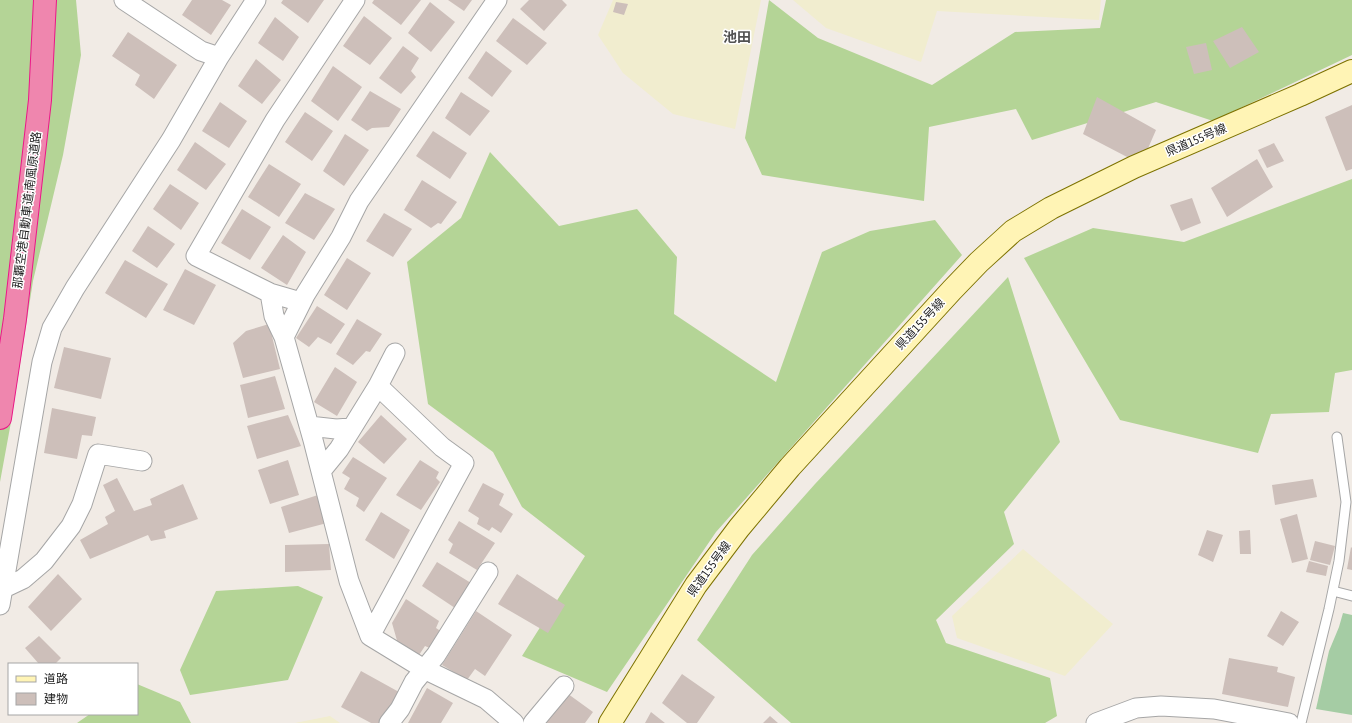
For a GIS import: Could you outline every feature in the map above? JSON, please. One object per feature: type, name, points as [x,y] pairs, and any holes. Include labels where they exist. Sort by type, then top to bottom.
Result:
[{"type":"highway","name":"那覇空港自動車道;南風原道路","points":[[0,418],[15,318],[40,100],[46,0]]},
{"type":"main road","name":"県道155号線","points":[[610,723],[696,585],[739,528],[790,467],[952,290],[979,262],[1014,231],[1051,208],[1134,167],[1352,71]]},
{"type":"street","points":[[124,0],[201,51],[219,57]]},
{"type":"street","points":[[2,596],[42,362],[52,328],[75,288],[171,140],[219,57],[256,0]]},
{"type":"street","points":[[301,302],[270,293],[196,256],[275,120],[355,0]]},
{"type":"street","points":[[284,337],[301,302],[341,237],[359,200],[497,0]]},
{"type":"street","points":[[270,293],[274,316],[284,337],[350,581],[370,636],[424,669],[486,699],[514,723]]},
{"type":"street","points":[[321,471],[339,450],[351,428],[378,386],[395,353]]},
{"type":"street","points":[[370,636],[464,463],[442,447],[378,386]]},
{"type":"street","points":[[309,426],[336,429],[351,428]]},
{"type":"street","points":[[2,596],[44,561],[71,526],[82,504],[98,454],[142,461]]},
{"type":"street","points":[[389,723],[400,709],[414,682],[436,655],[488,572]]},
{"type":"street","points":[[533,723],[564,686]]},
{"type":"street","points":[[1096,723],[1136,708],[1161,706],[1214,709],[1289,723]]},
{"type":"lane","points":[[1301,723],[1339,561],[1346,502],[1337,437]]},
{"type":"lane","points":[[1333,591],[1352,596]]},
{"type":"shaded area","points":[[613,0],[761,0],[735,129],[673,114],[623,73],[598,35]]},
{"type":"shaded area","points":[[793,0],[1101,0],[1099,20],[937,11],[921,62],[826,28]]},
{"type":"shaded area","points":[[1023,549],[1113,624],[1065,676],[957,638],[952,616]]},
{"type":"shaded area","points":[[330,716],[340,723],[295,723]]},
{"type":"green space","points":[[0,0],[76,0],[81,55],[63,155],[33,281],[0,482]]},
{"type":"green space","points":[[769,0],[818,38],[932,85],[1015,32],[1100,28],[1106,0],[1352,0],[1352,55],[1213,121],[1156,102],[1032,140],[1016,109],[929,127],[924,201],[762,175],[745,138]]},
{"type":"green space","points":[[490,152],[559,226],[637,209],[677,257],[674,314],[776,382],[822,252],[870,231],[935,220],[962,255],[716,532],[607,692],[522,656],[585,556],[522,507],[493,452],[428,404],[407,262],[461,218]]},
{"type":"green space","points":[[1352,179],[1352,370],[1335,373],[1329,412],[1271,414],[1258,453],[1120,420],[1024,258],[1093,228],[1184,242]]},
{"type":"green space","points":[[1008,277],[1060,442],[1004,512],[1014,544],[936,620],[946,643],[1050,678],[1057,716],[1045,723],[791,723],[697,640],[752,555],[815,484]]},
{"type":"green space","points":[[298,586],[323,597],[288,680],[190,695],[180,670],[216,591]]},
{"type":"green space","points":[[1343,613],[1352,615],[1352,715],[1316,709],[1329,651]]},
{"type":"green space","points":[[138,684],[180,702],[191,723],[77,723],[89,715],[138,715]]},
{"type":"building","points":[[192,0],[222,0],[231,5],[211,35],[182,15]]},
{"type":"building","points":[[283,0],[324,0],[308,23],[281,3]]},
{"type":"building","points":[[374,0],[421,0],[401,25],[372,3]]},
{"type":"building","points":[[448,0],[472,0],[464,11]]},
{"type":"building","points":[[529,0],[562,0],[567,5],[544,31],[520,9]]},
{"type":"building","points":[[430,2],[455,22],[431,52],[408,33]]},
{"type":"building","points":[[616,2],[628,4],[624,15],[613,12]]},
{"type":"building","points":[[364,16],[392,38],[370,65],[343,46]]},
{"type":"building","points":[[275,17],[299,37],[283,61],[258,43]]},
{"type":"building","points":[[513,18],[547,43],[527,65],[496,41]]},
{"type":"building","points":[[1242,27],[1259,52],[1230,68],[1213,41]]},
{"type":"building","points":[[128,32],[177,65],[154,99],[135,85],[140,75],[112,56]]},
{"type":"building","points":[[1206,43],[1212,70],[1194,74],[1186,47]]},
{"type":"building","points":[[403,46],[419,58],[411,71],[416,77],[401,94],[379,78]]},
{"type":"building","points":[[486,51],[512,71],[492,97],[468,78]]},
{"type":"building","points":[[256,59],[281,80],[262,104],[238,86]]},
{"type":"building","points":[[333,66],[362,87],[338,121],[311,101]]},
{"type":"building","points":[[370,91],[401,109],[389,127],[372,128],[367,131],[351,120]]},
{"type":"building","points":[[461,92],[490,111],[470,136],[445,118]]},
{"type":"building","points":[[1097,97],[1156,130],[1146,153],[1129,158],[1083,134]]},
{"type":"building","points":[[220,102],[247,121],[229,148],[202,131]]},
{"type":"building","points":[[1352,105],[1352,169],[1346,171],[1325,117]]},
{"type":"building","points":[[305,112],[333,131],[312,161],[285,142]]},
{"type":"building","points":[[433,131],[467,153],[450,179],[416,156]]},
{"type":"building","points":[[345,134],[369,150],[344,186],[323,171]]},
{"type":"building","points":[[195,142],[226,164],[206,190],[177,170]]},
{"type":"building","points":[[1274,143],[1284,161],[1267,168],[1258,150]]},
{"type":"building","points":[[1257,159],[1273,187],[1227,217],[1211,188]]},
{"type":"building","points":[[269,164],[301,184],[279,217],[248,197]]},
{"type":"building","points":[[422,180],[457,202],[441,224],[438,223],[431,228],[404,210]]},
{"type":"building","points":[[170,184],[199,203],[181,230],[153,209]]},
{"type":"building","points":[[305,193],[335,209],[314,240],[285,223]]},
{"type":"building","points":[[1192,198],[1201,223],[1181,231],[1170,205]]},
{"type":"building","points":[[242,209],[271,227],[250,260],[221,243]]},
{"type":"building","points":[[384,213],[412,229],[393,257],[366,241]]},
{"type":"building","points":[[148,226],[175,244],[157,268],[132,251]]},
{"type":"building","points":[[283,235],[306,252],[287,285],[261,268]]},
{"type":"building","points":[[347,258],[371,273],[347,310],[324,295]]},
{"type":"building","points":[[125,260],[168,284],[146,318],[105,293]]},
{"type":"building","points":[[185,269],[216,285],[194,325],[163,310]]},
{"type":"building","points":[[317,306],[345,324],[331,344],[318,337],[309,347],[296,338]]},
{"type":"building","points":[[357,319],[382,334],[370,352],[366,351],[353,365],[336,354]]},
{"type":"building","points":[[269,324],[280,369],[243,378],[233,343],[246,331]]},
{"type":"building","points":[[64,347],[111,358],[101,399],[54,388]]},
{"type":"building","points":[[335,367],[357,382],[337,416],[314,402]]},
{"type":"building","points":[[275,376],[285,409],[248,418],[240,385]]},
{"type":"building","points":[[52,408],[96,417],[92,436],[82,435],[77,459],[44,453]]},
{"type":"building","points":[[288,415],[301,446],[257,459],[247,426]]},
{"type":"building","points":[[381,415],[407,439],[384,464],[358,442]]},
{"type":"building","points":[[353,457],[387,478],[364,512],[356,506],[359,498],[344,489],[350,478],[342,473]]},
{"type":"building","points":[[288,460],[299,495],[270,504],[258,470]]},
{"type":"building","points":[[420,460],[439,472],[436,478],[440,482],[421,510],[396,495]]},
{"type":"building","points":[[117,478],[134,511],[152,505],[150,499],[183,484],[198,519],[164,531],[166,538],[151,541],[148,535],[90,559],[80,540],[108,524],[105,517],[115,511],[103,485]]},
{"type":"building","points":[[1313,479],[1317,497],[1275,505],[1272,485]]},
{"type":"building","points":[[483,483],[504,494],[499,505],[513,514],[501,533],[492,527],[489,531],[477,524],[479,518],[468,511]]},
{"type":"building","points":[[318,495],[327,523],[289,533],[281,507]]},
{"type":"building","points":[[381,512],[410,530],[394,559],[365,540]]},
{"type":"building","points":[[1297,514],[1308,559],[1292,563],[1280,519]]},
{"type":"building","points":[[459,521],[495,543],[477,570],[449,553],[453,544],[448,540]]},
{"type":"building","points":[[1207,530],[1223,535],[1213,562],[1198,555]]},
{"type":"building","points":[[1250,530],[1251,554],[1240,554],[1239,531]]},
{"type":"building","points":[[1315,541],[1335,546],[1330,565],[1310,560]]},
{"type":"building","points":[[329,544],[331,570],[285,572],[285,545]]},
{"type":"building","points":[[1351,547],[1352,548],[1352,570],[1347,569]]},
{"type":"building","points":[[1309,561],[1328,566],[1326,576],[1306,572]]},
{"type":"building","points":[[437,562],[471,583],[455,608],[422,586]]},
{"type":"building","points":[[58,574],[82,599],[51,631],[28,607]]},
{"type":"building","points":[[517,574],[565,605],[548,633],[498,604]]},
{"type":"building","points":[[406,599],[439,621],[436,628],[442,632],[432,649],[425,646],[419,655],[398,644],[392,623]]},
{"type":"building","points":[[476,611],[512,635],[485,676],[475,669],[467,680],[442,665]]},
{"type":"building","points":[[1281,611],[1299,622],[1283,646],[1267,636]]},
{"type":"building","points":[[39,636],[61,658],[56,663],[38,663],[25,648]]},
{"type":"building","points":[[1229,658],[1278,667],[1277,672],[1295,677],[1288,707],[1222,694]]},
{"type":"building","points":[[361,671],[399,692],[382,723],[371,723],[341,707]]},
{"type":"building","points":[[682,674],[715,697],[697,723],[687,723],[662,703]]},
{"type":"building","points":[[427,688],[453,703],[441,723],[408,723]]},
{"type":"building","points":[[564,691],[593,712],[585,723],[542,723]]},
{"type":"building","points":[[651,712],[665,723],[645,723]]},
{"type":"building","points":[[770,716],[778,723],[763,723]]},
{"type":"district","name":"池田","points":[[737,37]]}]
